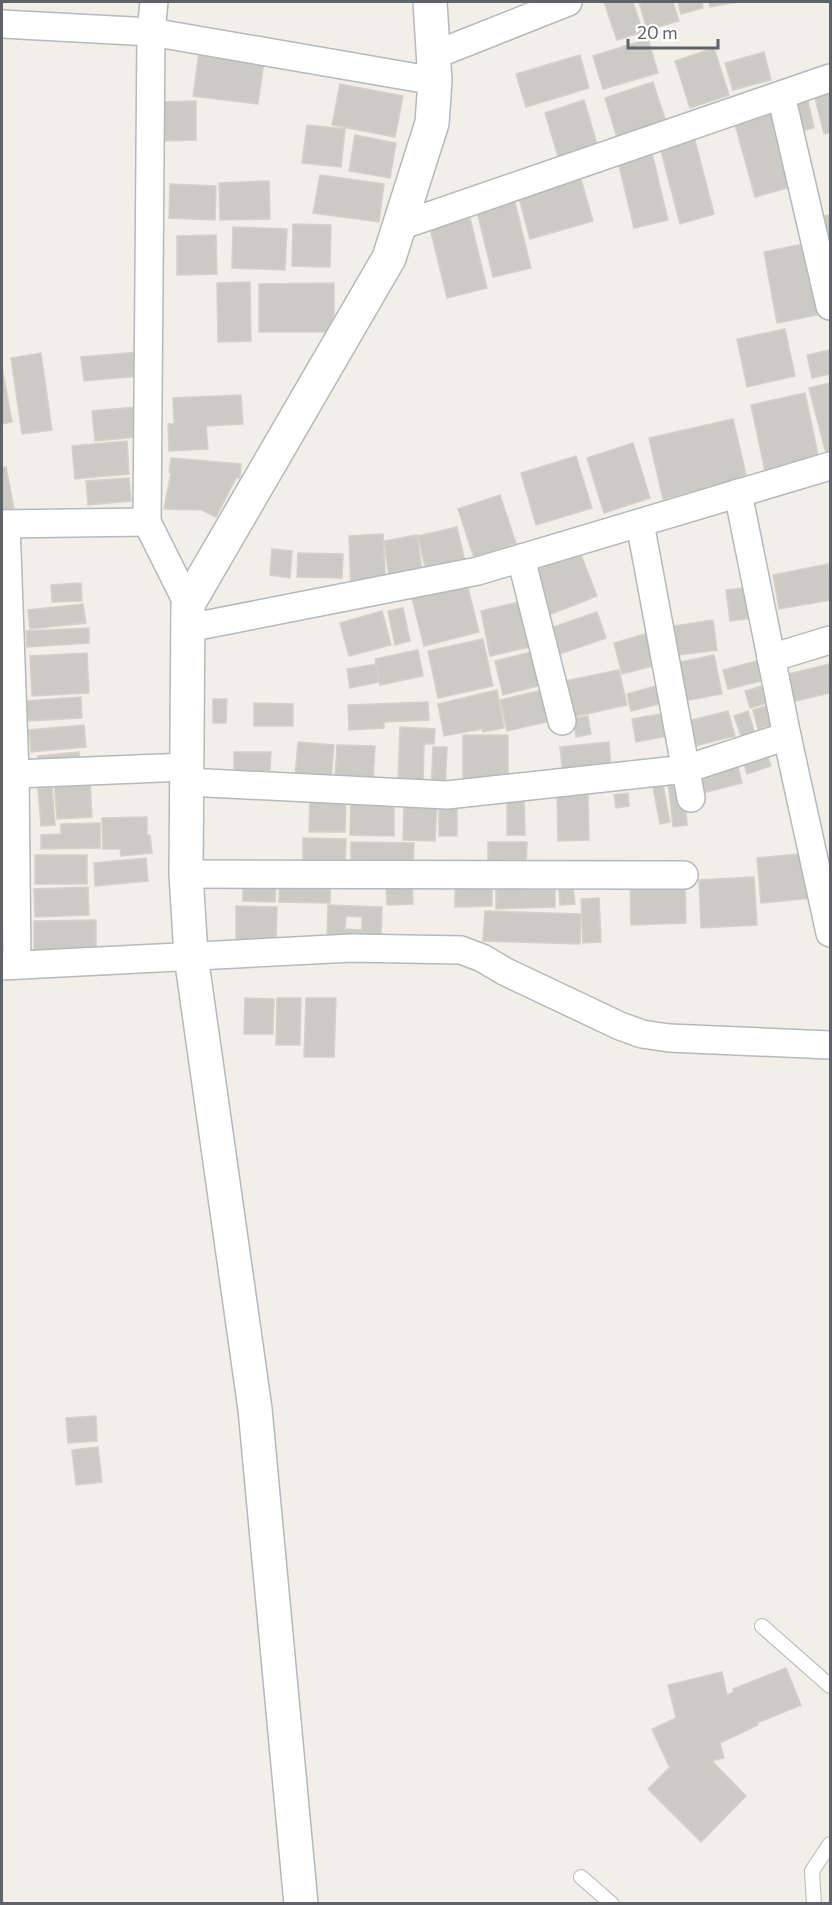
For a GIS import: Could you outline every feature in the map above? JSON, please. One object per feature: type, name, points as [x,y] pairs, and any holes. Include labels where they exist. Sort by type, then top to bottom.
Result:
[{"type":"street","points":[[154,2],[151,32],[147,522],[188,616],[186,874],[191,956],[255,1408],[301,1904]]},
{"type":"street","points":[[188,616],[389,258],[432,123],[433,69],[430,2]]},
{"type":"street","points":[[2,24],[151,32],[433,69],[568,2]]},
{"type":"street","points":[[400,226],[831,78]]},
{"type":"street","points":[[781,95],[831,306]]},
{"type":"street","points":[[188,616],[478,571],[831,466]]},
{"type":"street","points":[[738,493],[787,736],[831,933]]},
{"type":"street","points":[[147,522],[4,524],[15,774],[9,966],[352,948],[460,950],[482,958],[506,972],[620,1026],[642,1034],[669,1038],[831,1045]]},
{"type":"street","points":[[640,523],[692,798]]},
{"type":"street","points":[[521,558],[562,721]]},
{"type":"street","points":[[771,658],[831,640]]},
{"type":"street","points":[[15,774],[186,774],[447,795],[686,769],[787,736]]},
{"type":"street","points":[[186,874],[684,875]]},
{"type":"lane","points":[[762,1626],[831,1686]]},
{"type":"lane","points":[[814,1904],[812,1870],[831,1844]]},
{"type":"lane","points":[[582,1877],[612,1904]]},
{"type":"building","points":[[604,2],[633,2],[643,32],[617,40]]},
{"type":"building","points":[[639,2],[673,2],[679,21],[647,30]]},
{"type":"building","points":[[678,2],[702,2],[703,8],[681,14]]},
{"type":"building","points":[[709,2],[737,2],[710,7]]},
{"type":"building","points":[[648,39],[658,73],[603,89],[593,56]]},
{"type":"building","points":[[714,48],[729,95],[690,108],[675,61]]},
{"type":"building","points":[[764,52],[771,80],[733,90],[725,63]]},
{"type":"building","points":[[199,53],[264,62],[258,104],[193,96]]},
{"type":"building","points":[[580,55],[589,88],[526,107],[516,74]]},
{"type":"building","points":[[653,82],[668,128],[619,144],[605,98]]},
{"type":"building","points":[[340,84],[403,96],[395,137],[332,125]]},
{"type":"building","points":[[830,89],[830,133],[824,134],[814,94]]},
{"type":"building","points":[[584,100],[599,151],[560,163],[545,113]]},
{"type":"building","points":[[196,101],[196,140],[161,141],[160,102]]},
{"type":"building","points":[[808,101],[814,128],[792,133],[786,106]]},
{"type":"building","points":[[773,105],[795,186],[755,197],[733,117]]},
{"type":"building","points":[[307,125],[345,129],[341,167],[302,163]]},
{"type":"building","points":[[693,133],[714,214],[680,224],[659,143]]},
{"type":"building","points":[[355,135],[396,143],[390,178],[349,171]]},
{"type":"building","points":[[651,149],[668,220],[634,228],[617,157]]},
{"type":"building","points":[[320,175],[384,184],[379,222],[313,213]]},
{"type":"building","points":[[580,176],[593,221],[530,239],[518,194]]},
{"type":"building","points":[[269,181],[270,219],[220,220],[219,183]]},
{"type":"building","points":[[170,184],[216,186],[215,220],[169,218]]},
{"type":"building","points":[[513,194],[531,268],[493,277],[475,203]]},
{"type":"building","points":[[469,214],[487,288],[447,298],[429,224]]},
{"type":"building","points":[[830,215],[830,252],[814,218]]},
{"type":"building","points":[[293,224],[331,225],[330,267],[292,266]]},
{"type":"building","points":[[233,227],[287,229],[285,270],[232,268]]},
{"type":"building","points":[[216,235],[217,274],[177,275],[177,236]]},
{"type":"building","points":[[803,244],[817,315],[777,323],[764,252]]},
{"type":"building","points":[[250,282],[251,341],[218,342],[217,283]]},
{"type":"building","points":[[334,283],[334,332],[259,332],[259,284]]},
{"type":"building","points":[[785,329],[795,376],[747,387],[737,339]]},
{"type":"building","points":[[830,350],[830,374],[812,378],[807,355]]},
{"type":"building","points":[[139,352],[140,376],[84,381],[81,357]]},
{"type":"building","points":[[41,353],[52,430],[22,434],[11,358]]},
{"type":"building","points":[[2,367],[12,422],[2,424]]},
{"type":"building","points":[[830,383],[830,460],[828,461],[809,388]]},
{"type":"building","points":[[805,393],[820,464],[766,476],[751,405]]},
{"type":"building","points":[[241,395],[243,424],[206,426],[208,449],[169,451],[168,424],[174,424],[173,398]]},
{"type":"building","points":[[135,407],[138,437],[95,441],[92,411]]},
{"type":"building","points":[[733,419],[747,479],[663,499],[649,438]]},
{"type":"building","points":[[127,441],[129,474],[75,479],[72,446]]},
{"type":"building","points":[[633,443],[650,498],[604,513],[587,458]]},
{"type":"building","points":[[576,456],[592,508],[536,525],[521,473]]},
{"type":"building","points":[[171,458],[241,464],[240,478],[236,478],[216,517],[202,510],[164,509],[171,473],[169,472]]},
{"type":"building","points":[[6,467],[15,514],[2,516],[2,468]]},
{"type":"building","points":[[129,478],[131,501],[88,505],[86,481]]},
{"type":"building","points":[[500,495],[516,543],[474,558],[458,509]]},
{"type":"building","points":[[457,527],[466,566],[427,576],[418,536]]},
{"type":"building","points":[[383,534],[386,588],[351,590],[349,536]]},
{"type":"building","points":[[417,535],[423,578],[390,583],[384,541]]},
{"type":"building","points":[[272,549],[292,551],[290,578],[270,575]]},
{"type":"building","points":[[580,552],[597,596],[544,617],[527,573]]},
{"type":"building","points":[[298,553],[343,554],[342,578],[297,577]]},
{"type":"building","points":[[828,564],[830,600],[779,609],[773,575]]},
{"type":"building","points":[[81,583],[82,601],[52,602],[51,585]]},
{"type":"building","points":[[467,584],[479,632],[424,646],[412,598]]},
{"type":"building","points":[[750,587],[754,618],[730,621],[726,590]]},
{"type":"building","points":[[527,600],[538,645],[490,656],[481,611]]},
{"type":"building","points":[[83,604],[86,623],[30,629],[28,610]]},
{"type":"building","points":[[403,608],[410,641],[395,645],[388,611]]},
{"type":"building","points":[[382,611],[391,645],[349,656],[340,623]]},
{"type":"building","points":[[597,612],[606,638],[554,656],[545,630]]},
{"type":"building","points":[[713,620],[717,650],[672,656],[668,627]]},
{"type":"building","points":[[89,628],[89,643],[27,647],[26,631]]},
{"type":"building","points":[[652,632],[661,664],[622,674],[614,643]]},
{"type":"building","points":[[483,639],[493,686],[438,698],[428,651]]},
{"type":"building","points":[[418,650],[423,676],[380,685],[375,659]]},
{"type":"building","points":[[540,650],[549,683],[503,695],[495,661]]},
{"type":"building","points":[[87,653],[89,693],[32,696],[30,656]]},
{"type":"building","points":[[714,655],[722,694],[679,702],[671,664]]},
{"type":"building","points":[[764,659],[769,679],[728,689],[723,670]]},
{"type":"building","points":[[376,664],[379,682],[350,688],[347,669]]},
{"type":"building","points":[[830,664],[830,693],[791,702],[784,675]]},
{"type":"building","points":[[619,670],[627,705],[573,717],[565,681]]},
{"type":"building","points":[[659,685],[663,703],[631,711],[627,694]]},
{"type":"building","points":[[766,685],[771,702],[750,708],[745,691]]},
{"type":"building","points":[[547,689],[555,720],[507,731],[500,700]]},
{"type":"building","points":[[497,690],[504,728],[483,732],[482,729],[444,736],[438,704]]},
{"type":"building","points":[[81,697],[82,718],[28,721],[26,701]]},
{"type":"building","points":[[213,699],[227,699],[226,723],[213,723]]},
{"type":"building","points":[[428,702],[429,720],[384,722],[384,728],[349,730],[348,705]]},
{"type":"building","points":[[254,703],[293,704],[293,726],[254,726]]},
{"type":"building","points":[[769,705],[775,724],[758,729],[753,710]]},
{"type":"building","points":[[728,711],[735,736],[690,747],[684,722]]},
{"type":"building","points":[[748,711],[758,743],[745,748],[734,716]]},
{"type":"building","points":[[670,712],[674,735],[636,742],[632,719]]},
{"type":"building","points":[[588,716],[591,734],[576,737],[573,719]]},
{"type":"building","points":[[84,725],[86,747],[31,752],[29,730]]},
{"type":"building","points":[[400,727],[435,729],[434,744],[424,744],[423,784],[398,783]]},
{"type":"building","points":[[463,735],[508,735],[508,784],[463,784]]},
{"type":"building","points":[[298,742],[334,745],[331,780],[295,777]]},
{"type":"building","points":[[609,742],[611,770],[563,775],[560,747]]},
{"type":"building","points":[[337,745],[375,746],[373,781],[335,779]]},
{"type":"building","points":[[433,747],[447,747],[445,790],[431,790]]},
{"type":"building","points":[[766,750],[771,766],[747,774],[742,758]]},
{"type":"building","points":[[79,752],[80,765],[39,769],[38,756]]},
{"type":"building","points":[[234,752],[271,752],[270,771],[234,770]]},
{"type":"building","points":[[736,759],[742,783],[699,794],[693,770]]},
{"type":"building","points":[[90,779],[92,817],[57,819],[54,782]]},
{"type":"building","points":[[684,781],[687,825],[673,827],[668,783]]},
{"type":"building","points":[[663,785],[670,822],[660,824],[653,787]]},
{"type":"building","points":[[52,787],[55,825],[41,826],[38,788]]},
{"type":"building","points":[[628,793],[629,806],[616,808],[614,795]]},
{"type":"building","points":[[588,794],[589,840],[558,841],[557,795]]},
{"type":"building","points":[[310,795],[346,796],[345,832],[309,832]]},
{"type":"building","points":[[507,796],[524,796],[525,835],[507,835]]},
{"type":"building","points":[[457,798],[457,836],[439,836],[439,799]]},
{"type":"building","points":[[351,799],[394,800],[394,836],[350,835]]},
{"type":"building","points":[[404,800],[437,801],[435,841],[403,840]]},
{"type":"building","points":[[147,817],[147,835],[150,835],[152,853],[121,856],[120,849],[103,849],[102,818]]},
{"type":"building","points":[[100,823],[100,848],[41,849],[41,835],[61,834],[61,824]]},
{"type":"building","points":[[303,838],[346,839],[345,869],[303,869]]},
{"type":"building","points":[[351,842],[414,843],[413,869],[351,867]]},
{"type":"building","points":[[488,842],[527,842],[526,869],[488,869]]},
{"type":"building","points":[[808,853],[812,898],[761,903],[757,858]]},
{"type":"building","points":[[35,855],[87,855],[87,884],[35,884]]},
{"type":"building","points":[[146,858],[148,881],[95,886],[94,863]]},
{"type":"building","points":[[280,875],[331,876],[330,903],[279,902]]},
{"type":"building","points":[[243,876],[276,877],[275,902],[243,901]]},
{"type":"building","points":[[555,877],[555,907],[496,909],[496,879]]},
{"type":"building","points":[[572,877],[575,904],[560,905],[558,878]]},
{"type":"building","points":[[754,877],[757,925],[701,928],[699,880]]},
{"type":"building","points":[[412,879],[413,904],[387,905],[386,881]]},
{"type":"building","points":[[455,879],[492,879],[492,906],[455,907]]},
{"type":"building","points":[[685,881],[686,923],[631,925],[630,882]]},
{"type":"building","points":[[88,887],[89,915],[35,917],[34,889]]},
{"type":"building","points":[[599,898],[601,942],[583,943],[581,899]]},
{"type":"building","points":[[328,905],[382,907],[381,937],[327,936]],"holes":[[[346,916],[362,917],[362,930],[345,929]]]},
{"type":"building","points":[[236,906],[277,907],[276,944],[236,943]]},
{"type":"building","points":[[485,911],[581,914],[580,944],[483,941]]},
{"type":"building","points":[[96,920],[96,951],[34,952],[34,921]]},
{"type":"building","points":[[245,998],[274,999],[273,1034],[244,1034]]},
{"type":"building","points":[[277,998],[301,998],[300,1045],[276,1045]]},
{"type":"building","points":[[306,998],[336,998],[334,1057],[304,1057]]},
{"type":"building","points":[[96,1416],[97,1441],[68,1443],[66,1418]]},
{"type":"building","points":[[98,1447],[102,1482],[76,1485],[72,1450]]},
{"type":"building","points":[[786,1668],[801,1705],[757,1723],[758,1725],[720,1743],[724,1758],[712,1761],[746,1796],[701,1842],[648,1789],[672,1765],[669,1766],[652,1729],[676,1718],[668,1685],[722,1672],[727,1695],[734,1692],[733,1689]]}]
